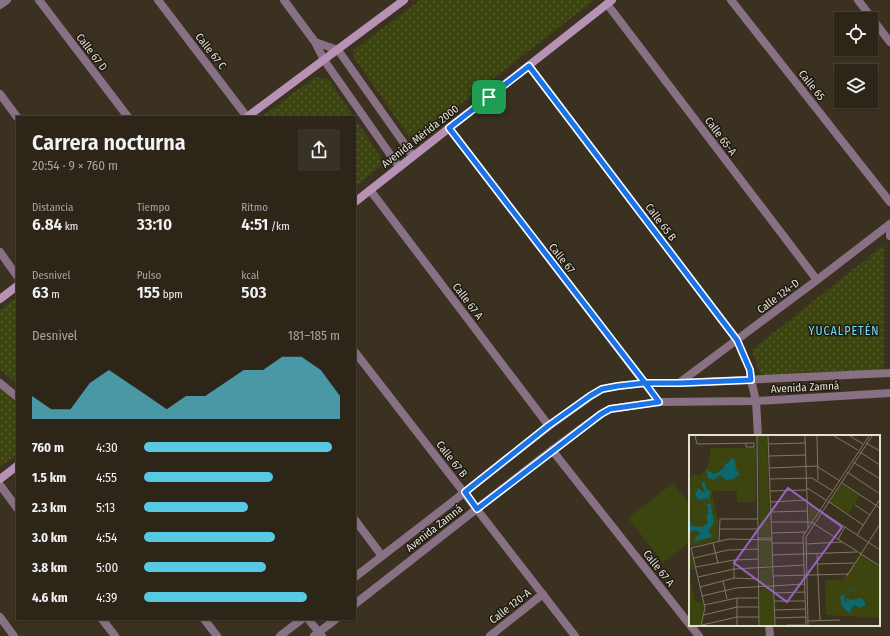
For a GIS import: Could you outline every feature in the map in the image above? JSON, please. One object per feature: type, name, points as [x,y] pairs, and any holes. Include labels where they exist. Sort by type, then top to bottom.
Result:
[{"type":"main road","points":[[248,116],[404,0]]},
{"type":"main road","name":"Avenida Mérida 2000","points":[[356,201],[610,2]]},
{"type":"main road","points":[[0,299],[16,287]]},
{"type":"main road","points":[[0,479],[16,467]]},
{"type":"street","points":[[0,5],[7,0]]},
{"type":"street","name":"Calle 67 D","points":[[39,0],[127,116]]},
{"type":"street","name":"Calle 67 C","points":[[158,0],[246,116]]},
{"type":"street","points":[[284,0],[315,42],[324,60],[398,168]]},
{"type":"street","name":"Calle 65","points":[[731,0],[890,202]]},
{"type":"street","points":[[858,0],[890,42]]},
{"type":"street","name":"Calle 65-A","points":[[610,2],[818,280]]},
{"type":"street","points":[[315,42],[338,50],[413,156]]},
{"type":"street","name":"Calle 65 B","points":[[529,66],[737,340],[750,370],[756,401],[758,435]]},
{"type":"street","points":[[0,94],[16,116]]},
{"type":"street","name":"Calle 67","points":[[449,128],[659,402]]},
{"type":"street","name":"Calle 67 A","points":[[370,190],[548,426]]},
{"type":"street","points":[[890,224],[890,236]]},
{"type":"street","name":"Calle 124-D","points":[[679,383],[818,280],[890,224]]},
{"type":"street","points":[[0,252],[16,275]]},
{"type":"street","name":"Calle 67 B","points":[[356,353],[465,492],[575,636]]},
{"type":"street","name":"Avenida Zamná","points":[[356,576],[548,426],[602,389],[645,383],[679,383],[890,373]]},
{"type":"street","points":[[0,383],[16,395]]},
{"type":"street","name":"Avenida Zamná","points":[[356,603],[552,450],[610,409],[659,402],[756,401],[890,393]]},
{"type":"street","name":"Calle 67 A","points":[[552,450],[689,624]]},
{"type":"street","points":[[0,485],[16,507]]},
{"type":"street","points":[[356,521],[382,556]]},
{"type":"street","name":"Calle 120-A","points":[[490,636],[543,594]]},
{"type":"street","points":[[0,617],[14,636]]},
{"type":"street","points":[[103,620],[115,636]]},
{"type":"street","points":[[205,620],[217,636]]},
{"type":"street","points":[[280,636],[301,620]]},
{"type":"street","points":[[309,620],[318,635],[335,620]]},
{"type":"street","name":"Calle 67 A","points":[[691,626],[699,636]]},
{"type":"green space","points":[[420,0],[594,0],[417,138],[409,137],[353,56],[354,50]]},
{"type":"green space","points":[[315,77],[328,79],[353,116],[262,116]]},
{"type":"green space","points":[[356,120],[380,156],[382,165],[356,186]]},
{"type":"green space","points":[[884,245],[884,369],[762,379],[752,350]]},
{"type":"green space","points":[[16,298],[16,383],[0,369],[0,310]]},
{"type":"green space","points":[[0,388],[16,402],[16,455],[0,467]]},
{"type":"green space","points":[[673,483],[689,504],[689,543],[663,563],[628,518]]},
{"type":"district","name":"YUCALPETÉN","points":[[844,331]]},
{"type":"route","points":[[489,97],[449,128],[645,383],[602,389],[548,426],[465,492],[477,509],[552,450],[601,414],[610,409],[659,402],[645,383],[751,380],[750,370],[737,340],[529,66],[489,97]]}]
